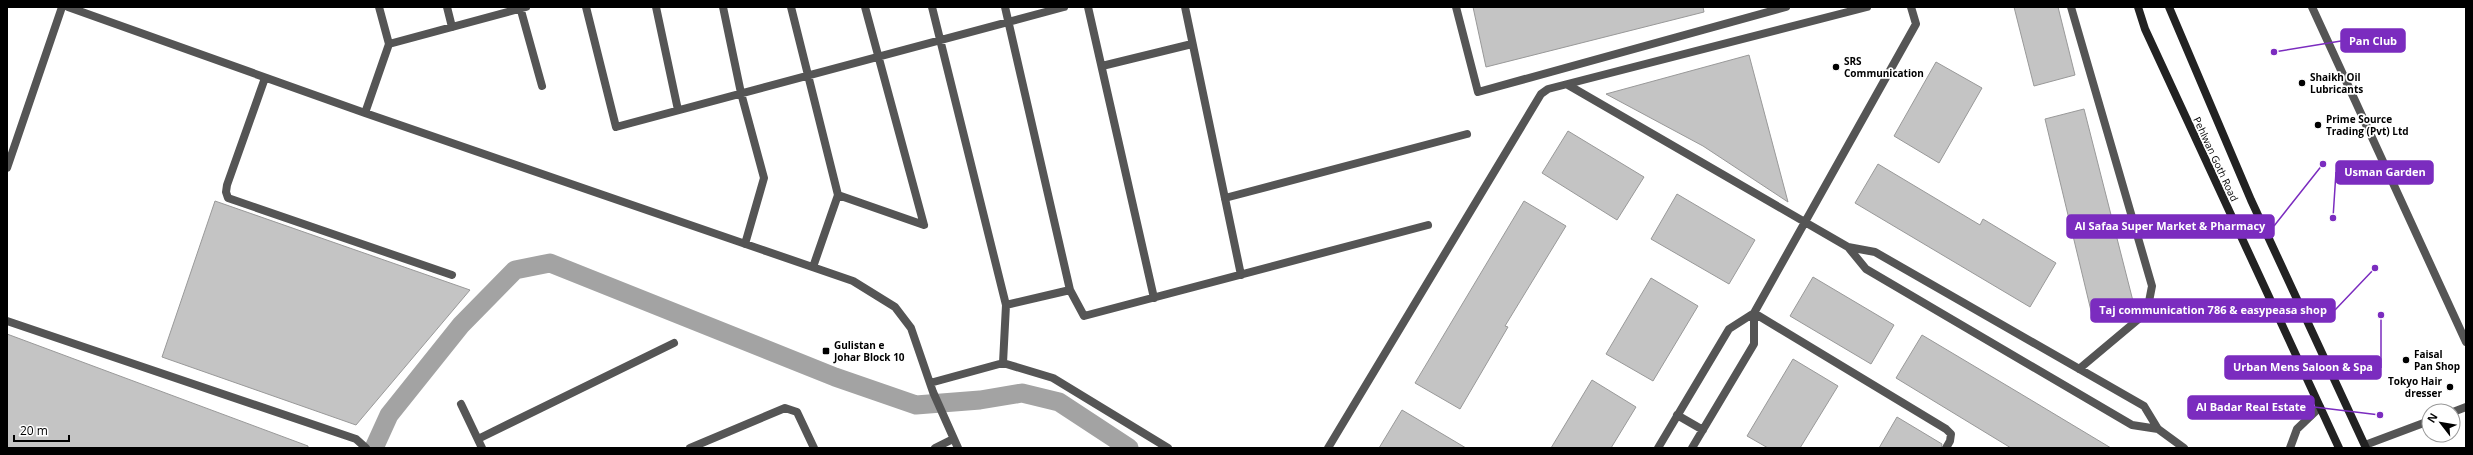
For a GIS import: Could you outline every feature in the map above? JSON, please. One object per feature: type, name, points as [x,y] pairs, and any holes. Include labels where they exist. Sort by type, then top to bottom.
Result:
[{"type":"main road","name":"Pehlwan Goth Road","points":[[2138,7],[2145,29],[2339,448]]},
{"type":"main road","name":"Pehlwan Goth Road","points":[[2169,7],[2251,200],[2365,447]]},
{"type":"street","points":[[7,168],[10,153],[62,7]]},
{"type":"street","points":[[68,7],[365,113],[853,281],[895,307],[911,328],[933,392],[948,429],[958,448]]},
{"type":"street","points":[[365,113],[389,44],[379,7]]},
{"type":"street","points":[[447,7],[452,26]]},
{"type":"street","points":[[586,7],[616,127],[1064,7]]},
{"type":"street","points":[[656,7],[678,110]]},
{"type":"street","points":[[723,7],[741,93],[764,178],[745,244]]},
{"type":"street","points":[[791,7],[838,196],[813,267]]},
{"type":"street","points":[[838,196],[924,225],[865,7]]},
{"type":"street","points":[[932,7],[1006,305],[1003,363]]},
{"type":"street","points":[[1005,7],[1070,290],[1084,316],[1428,225]]},
{"type":"street","points":[[1088,7],[1154,298]]},
{"type":"street","points":[[1185,7],[1241,275]]},
{"type":"street","points":[[1456,7],[1478,92],[1786,7]]},
{"type":"street","points":[[1328,448],[1541,94],[1548,89],[1568,86],[1867,7]]},
{"type":"street","points":[[1658,448],[1729,329],[1754,312],[1805,224],[1916,24],[1911,7]]},
{"type":"street","points":[[2071,7],[2152,286],[2147,312],[2079,369]]},
{"type":"street","points":[[2312,7],[2466,342]]},
{"type":"street","points":[[389,44],[522,8],[542,86]]},
{"type":"street","points":[[1102,66],[1192,44]]},
{"type":"street","points":[[265,78],[227,185],[226,192],[228,198],[452,275]]},
{"type":"street","points":[[1568,86],[1805,224],[1848,247],[1875,252],[2144,406],[2158,429],[2184,448]]},
{"type":"street","points":[[1225,198],[1467,134]]},
{"type":"street","points":[[1848,247],[1866,269],[2132,425],[2158,429]]},
{"type":"street","points":[[1006,305],[1070,290]]},
{"type":"street","points":[[1692,448],[1754,344],[1754,312]]},
{"type":"street","points":[[1754,312],[1946,429],[1951,434],[1946,448]]},
{"type":"street","points":[[7,321],[356,439],[366,447]]},
{"type":"street","points":[[478,438],[674,343]]},
{"type":"street","points":[[930,383],[1003,363],[1053,378],[1168,448]]},
{"type":"street","points":[[461,404],[482,448]]},
{"type":"street","points":[[2290,448],[2297,429],[2320,407]]},
{"type":"street","points":[[690,448],[785,408],[798,412],[814,448]]},
{"type":"street","points":[[1678,415],[1703,430]]},
{"type":"street","points":[[2365,447],[2421,424]]},
{"type":"street","points":[[935,448],[953,439]]},
{"type":"building","points":[[1473,7],[1703,7],[1704,12],[1486,67]]},
{"type":"building","points":[[2014,7],[2058,7],[2075,75],[2034,86]]},
{"type":"building","points":[[1749,55],[1788,202],[1703,146],[1606,94]]},
{"type":"building","points":[[1936,62],[1982,88],[1939,163],[1894,136]]},
{"type":"building","points":[[2084,109],[2134,305],[2092,315],[2045,119]]},
{"type":"building","points":[[1568,131],[1644,177],[1617,220],[1542,173]]},
{"type":"building","points":[[1878,164],[1980,225],[1983,219],[2056,263],[2030,307],[1855,203]]},
{"type":"building","points":[[1677,194],[1755,240],[1729,284],[1651,239]]},
{"type":"building","points":[[215,201],[470,290],[356,425],[162,357]]},
{"type":"building","points":[[1524,201],[1566,226],[1505,326],[1508,327],[1460,409],[1415,383]]},
{"type":"building","points":[[1813,277],[1894,325],[1871,364],[1790,316]]},
{"type":"building","points":[[1651,278],[1698,306],[1653,381],[1606,354]]},
{"type":"building","points":[[7,334],[308,446],[308,448],[7,448]]},
{"type":"building","points":[[1922,335],[2111,448],[2011,448],[1896,378]]},
{"type":"building","points":[[1793,359],[1838,386],[1800,448],[1768,448],[1747,436]]},
{"type":"building","points":[[1592,380],[1636,407],[1611,448],[1551,448]]},
{"type":"building","points":[[1402,410],[1466,448],[1379,448]]},
{"type":"building","points":[[1897,417],[1942,444],[1941,448],[1879,448]]},
{"type":"waterway","points":[[374,448],[389,415],[461,325],[515,270],[550,263],[835,377],[916,405],[980,400],[1022,393],[1059,402],[1129,448]]},
{"type":"place","name":"Pan Club","points":[[2274,52]]},
{"type":"place","name":"SRS Communication","points":[[1836,67]]},
{"type":"place","name":"Shaikh Oil Lubricants","points":[[2302,83]]},
{"type":"place","name":"Prime Source Trading (Pvt) Ltd","points":[[2318,125]]},
{"type":"place","name":"Al Safaa Super Market & Pharmacy","points":[[2323,164]]},
{"type":"place","name":"Usman Garden","points":[[2333,218]]},
{"type":"place","name":"Taj communication 786 & easypeasa shop","points":[[2375,268]]},
{"type":"place","name":"Urban Mens Saloon & Spa","points":[[2381,315]]},
{"type":"place","name":"Gulistan e Johar Block 10","points":[[826,351]]},
{"type":"place","name":"Faisal Pan Shop","points":[[2406,360]]},
{"type":"place","name":"Tokyo Hair dresser","points":[[2450,387]]},
{"type":"place","name":"Al Badar Real Estate","points":[[2380,415]]}]
